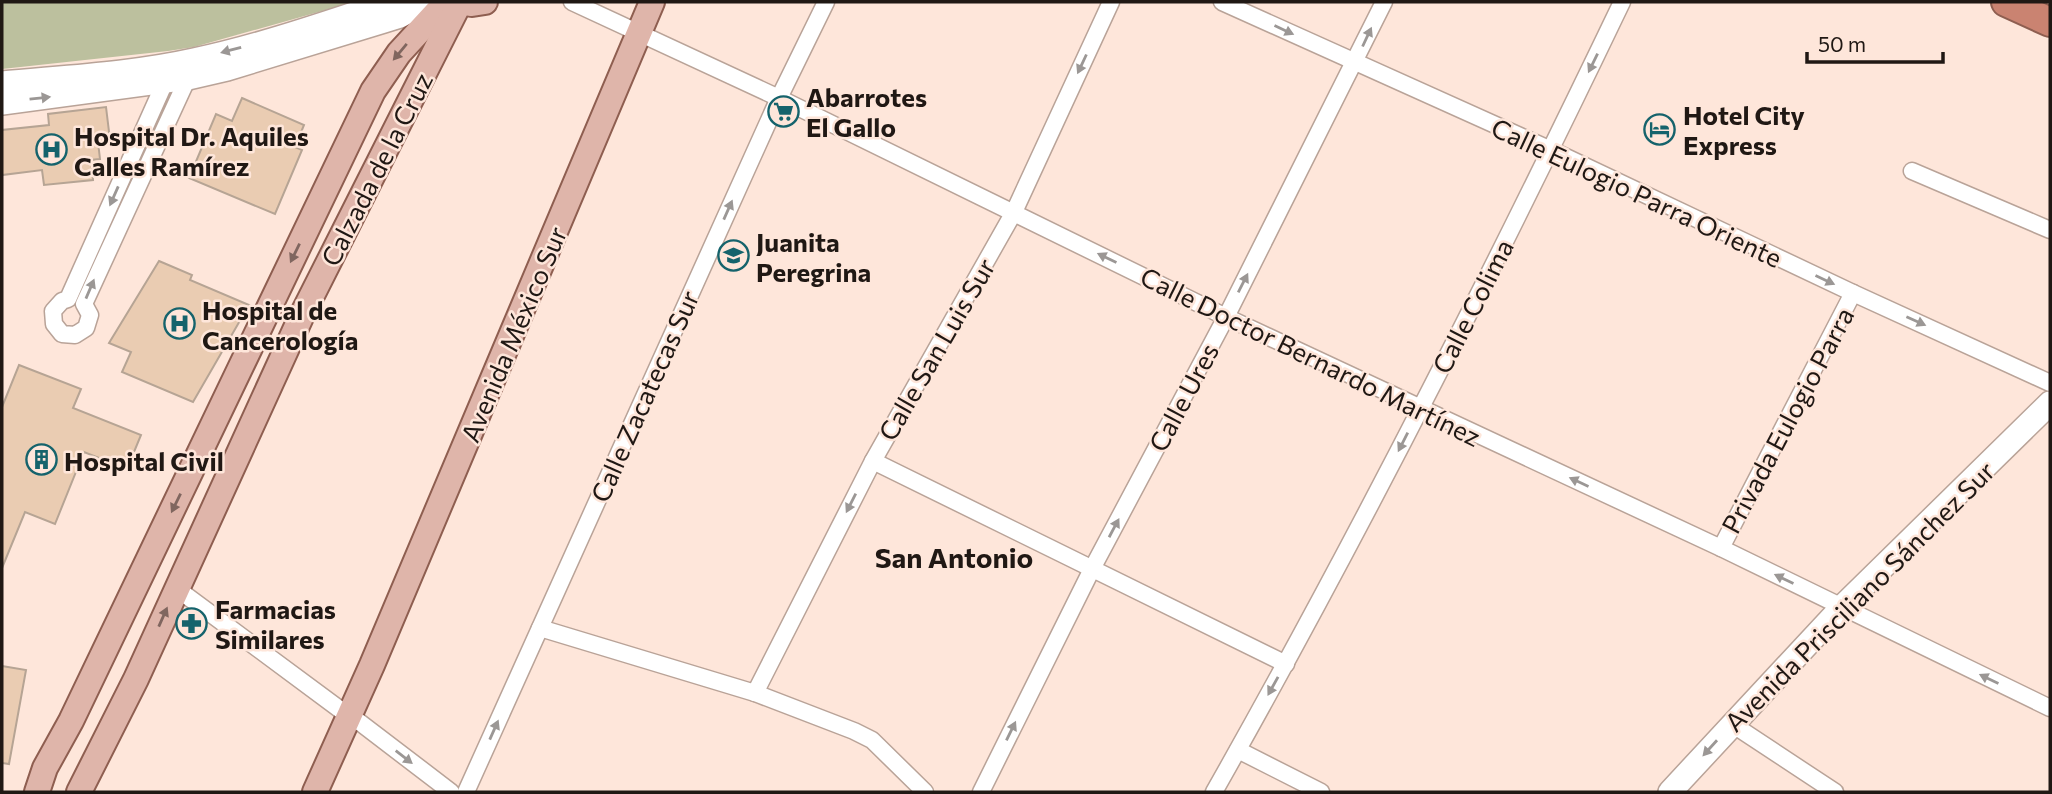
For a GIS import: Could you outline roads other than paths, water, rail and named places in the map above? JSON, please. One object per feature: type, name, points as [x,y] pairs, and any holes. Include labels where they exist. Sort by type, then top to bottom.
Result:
[{"type":"highway","points":[[2006,2],[2050,22]]},
{"type":"main road","points":[[192,69],[390,2]]},
{"type":"main road","points":[[2,103],[192,69],[384,21],[400,16],[425,2]]},
{"type":"main road","name":"Calzada de la Cruz","points":[[71,721],[373,91],[399,52],[446,2]]},
{"type":"main road","points":[[459,2],[485,2]]},
{"type":"main road","name":"Calzada de la Cruz","points":[[79,792],[136,679],[301,317],[459,2]]},
{"type":"main road","name":"Avenida México Sur","points":[[328,792],[350,716],[652,2]]},
{"type":"main road","points":[[2,83],[164,74]]},
{"type":"main road","points":[[228,394],[260,405]]},
{"type":"main road","name":"Avenida Prisciliano Sánchez Sur","points":[[1670,792],[1842,607],[2050,403]]},
{"type":"main road","points":[[315,792],[372,665]]},
{"type":"main road","points":[[96,792],[136,679]]},
{"type":"main road","name":"Avenida México Sur","points":[[304,792],[350,716]]},
{"type":"main road","points":[[37,792],[45,768],[71,721]]},
{"type":"main road","points":[[47,792],[71,721]]},
{"type":"street","name":"Calle Doctor Bernardo Martínez","points":[[572,2],[779,98],[1226,317],[1721,548],[2050,708]]},
{"type":"street","name":"Calle Zacatecas Sur","points":[[466,792],[779,98],[826,2]]},
{"type":"street","name":"Calle San Luis Sur","points":[[755,692],[873,461],[1014,212],[1111,2]]},
{"type":"street","name":"Calle Eulogio Parra Oriente","points":[[1223,2],[1551,150],[2050,383]]},
{"type":"street","name":"Calle Ures","points":[[981,792],[1093,567],[1226,317],[1384,2]]},
{"type":"street","name":"Calle Colima","points":[[1214,792],[1286,664],[1419,409],[1551,150],[1622,2]]},
{"type":"street","points":[[164,74],[101,244],[84,304],[90,316],[86,328],[75,335],[62,334],[54,324],[53,311],[62,301],[68,299],[101,244],[192,69]]},
{"type":"street","points":[[1912,171],[2050,230]]},
{"type":"street","name":"Privada Eulogio Parra","points":[[1721,548],[1853,293]]},
{"type":"street","points":[[873,461],[1286,664]]},
{"type":"street","points":[[176,588],[450,792]]},
{"type":"street","points":[[540,628],[755,692],[815,715],[872,740],[925,792]]},
{"type":"street","points":[[1732,724],[1835,792]]},
{"type":"street","points":[[1238,750],[1321,792]]},
{"type":"place","name":"Abarrotes El Gallo","points":[[783,111]]},
{"type":"place","name":"Hotel City Express","points":[[1660,129]]},
{"type":"place","name":"Hospital Dr. Aquiles Calles Ramírez","points":[[51,150]]},
{"type":"place","name":"Juanita Peregrina","points":[[733,256]]},
{"type":"place","name":"Hospital de Cancerología","points":[[179,324]]},
{"type":"place","name":"Hospital Civil","points":[[41,460]]},
{"type":"place","name":"Farmacias Similares","points":[[192,623]]},
{"type":"district","name":"San Antonio","points":[[954,557]]}]
